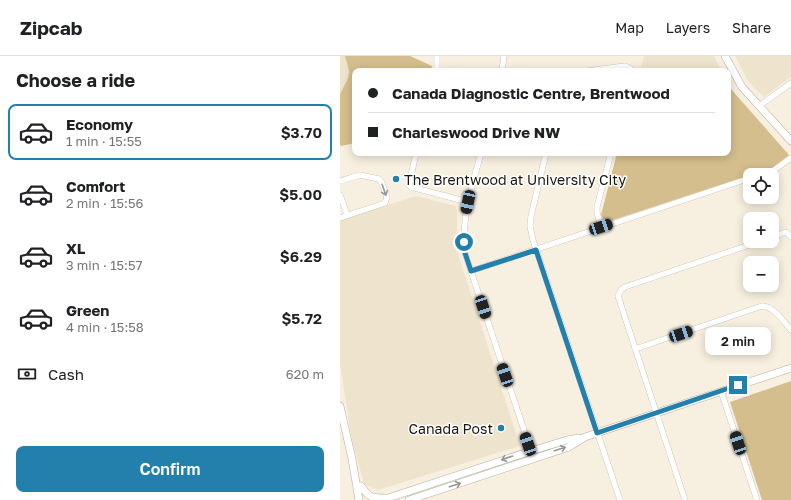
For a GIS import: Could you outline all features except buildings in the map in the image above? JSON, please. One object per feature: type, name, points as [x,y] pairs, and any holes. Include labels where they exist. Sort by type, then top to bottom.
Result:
[{"type":"street","points":[[437,56],[437,68]]},
{"type":"street","points":[[502,68],[504,56]]},
{"type":"street","points":[[725,56],[739,84],[791,142]]},
{"type":"street","points":[[610,68],[625,66],[630,68]]},
{"type":"street","points":[[758,106],[791,83]]},
{"type":"street","points":[[415,156],[409,185],[411,187],[468,202]]},
{"type":"street","points":[[480,156],[468,202],[463,232],[465,253],[534,458]]},
{"type":"street","points":[[545,156],[530,226],[536,250],[620,500]]},
{"type":"street","points":[[601,227],[597,207],[610,156]]},
{"type":"street","points":[[776,168],[791,158]]},
{"type":"street","points":[[340,180],[360,175],[379,179],[382,181],[387,197],[385,203],[340,218]]},
{"type":"street","points":[[471,271],[743,180]]},
{"type":"street","points":[[340,195],[347,215]]},
{"type":"street","points":[[779,234],[786,232],[791,237]]},
{"type":"street","points":[[685,500],[618,299],[619,292],[623,288],[743,247]]},
{"type":"street","points":[[635,349],[766,306],[772,310],[791,330]]},
{"type":"street","points":[[409,500],[424,497],[569,447],[586,437],[597,433],[791,368]]},
{"type":"street","points":[[721,391],[757,500]]},
{"type":"street","points":[[340,406],[359,500]]},
{"type":"street","points":[[354,472],[367,495],[385,499],[566,440],[586,437]]},
{"type":"street","points":[[361,486],[364,500]]},
{"type":"shaded area","points":[[340,56],[345,56],[349,71],[348,78],[340,94]]},
{"type":"shaded area","points":[[345,56],[410,56],[432,66],[432,68],[352,68],[352,144],[341,146],[340,94],[348,78],[349,71]]},
{"type":"shaded area","points":[[644,56],[714,56],[720,68],[641,68]]},
{"type":"shaded area","points":[[735,56],[791,56],[791,77],[764,97],[748,81]]},
{"type":"shaded area","points":[[731,89],[789,155],[772,168],[743,168],[743,177],[610,221],[603,219],[601,215],[616,156],[731,156]]},
{"type":"shaded area","points":[[416,196],[456,206],[457,251],[520,446],[378,490],[364,484],[352,440],[340,363],[340,220]]},
{"type":"shaded area","points":[[791,381],[791,500],[762,500],[730,402]]},
{"type":"place","name":"The Brentwood at University City","points":[[396,179]]},
{"type":"place","name":"Canada Post","points":[[501,428]]},
{"type":"route","points":[[464,242],[465,253],[471,271],[536,250],[597,433],[738,385]]}]
